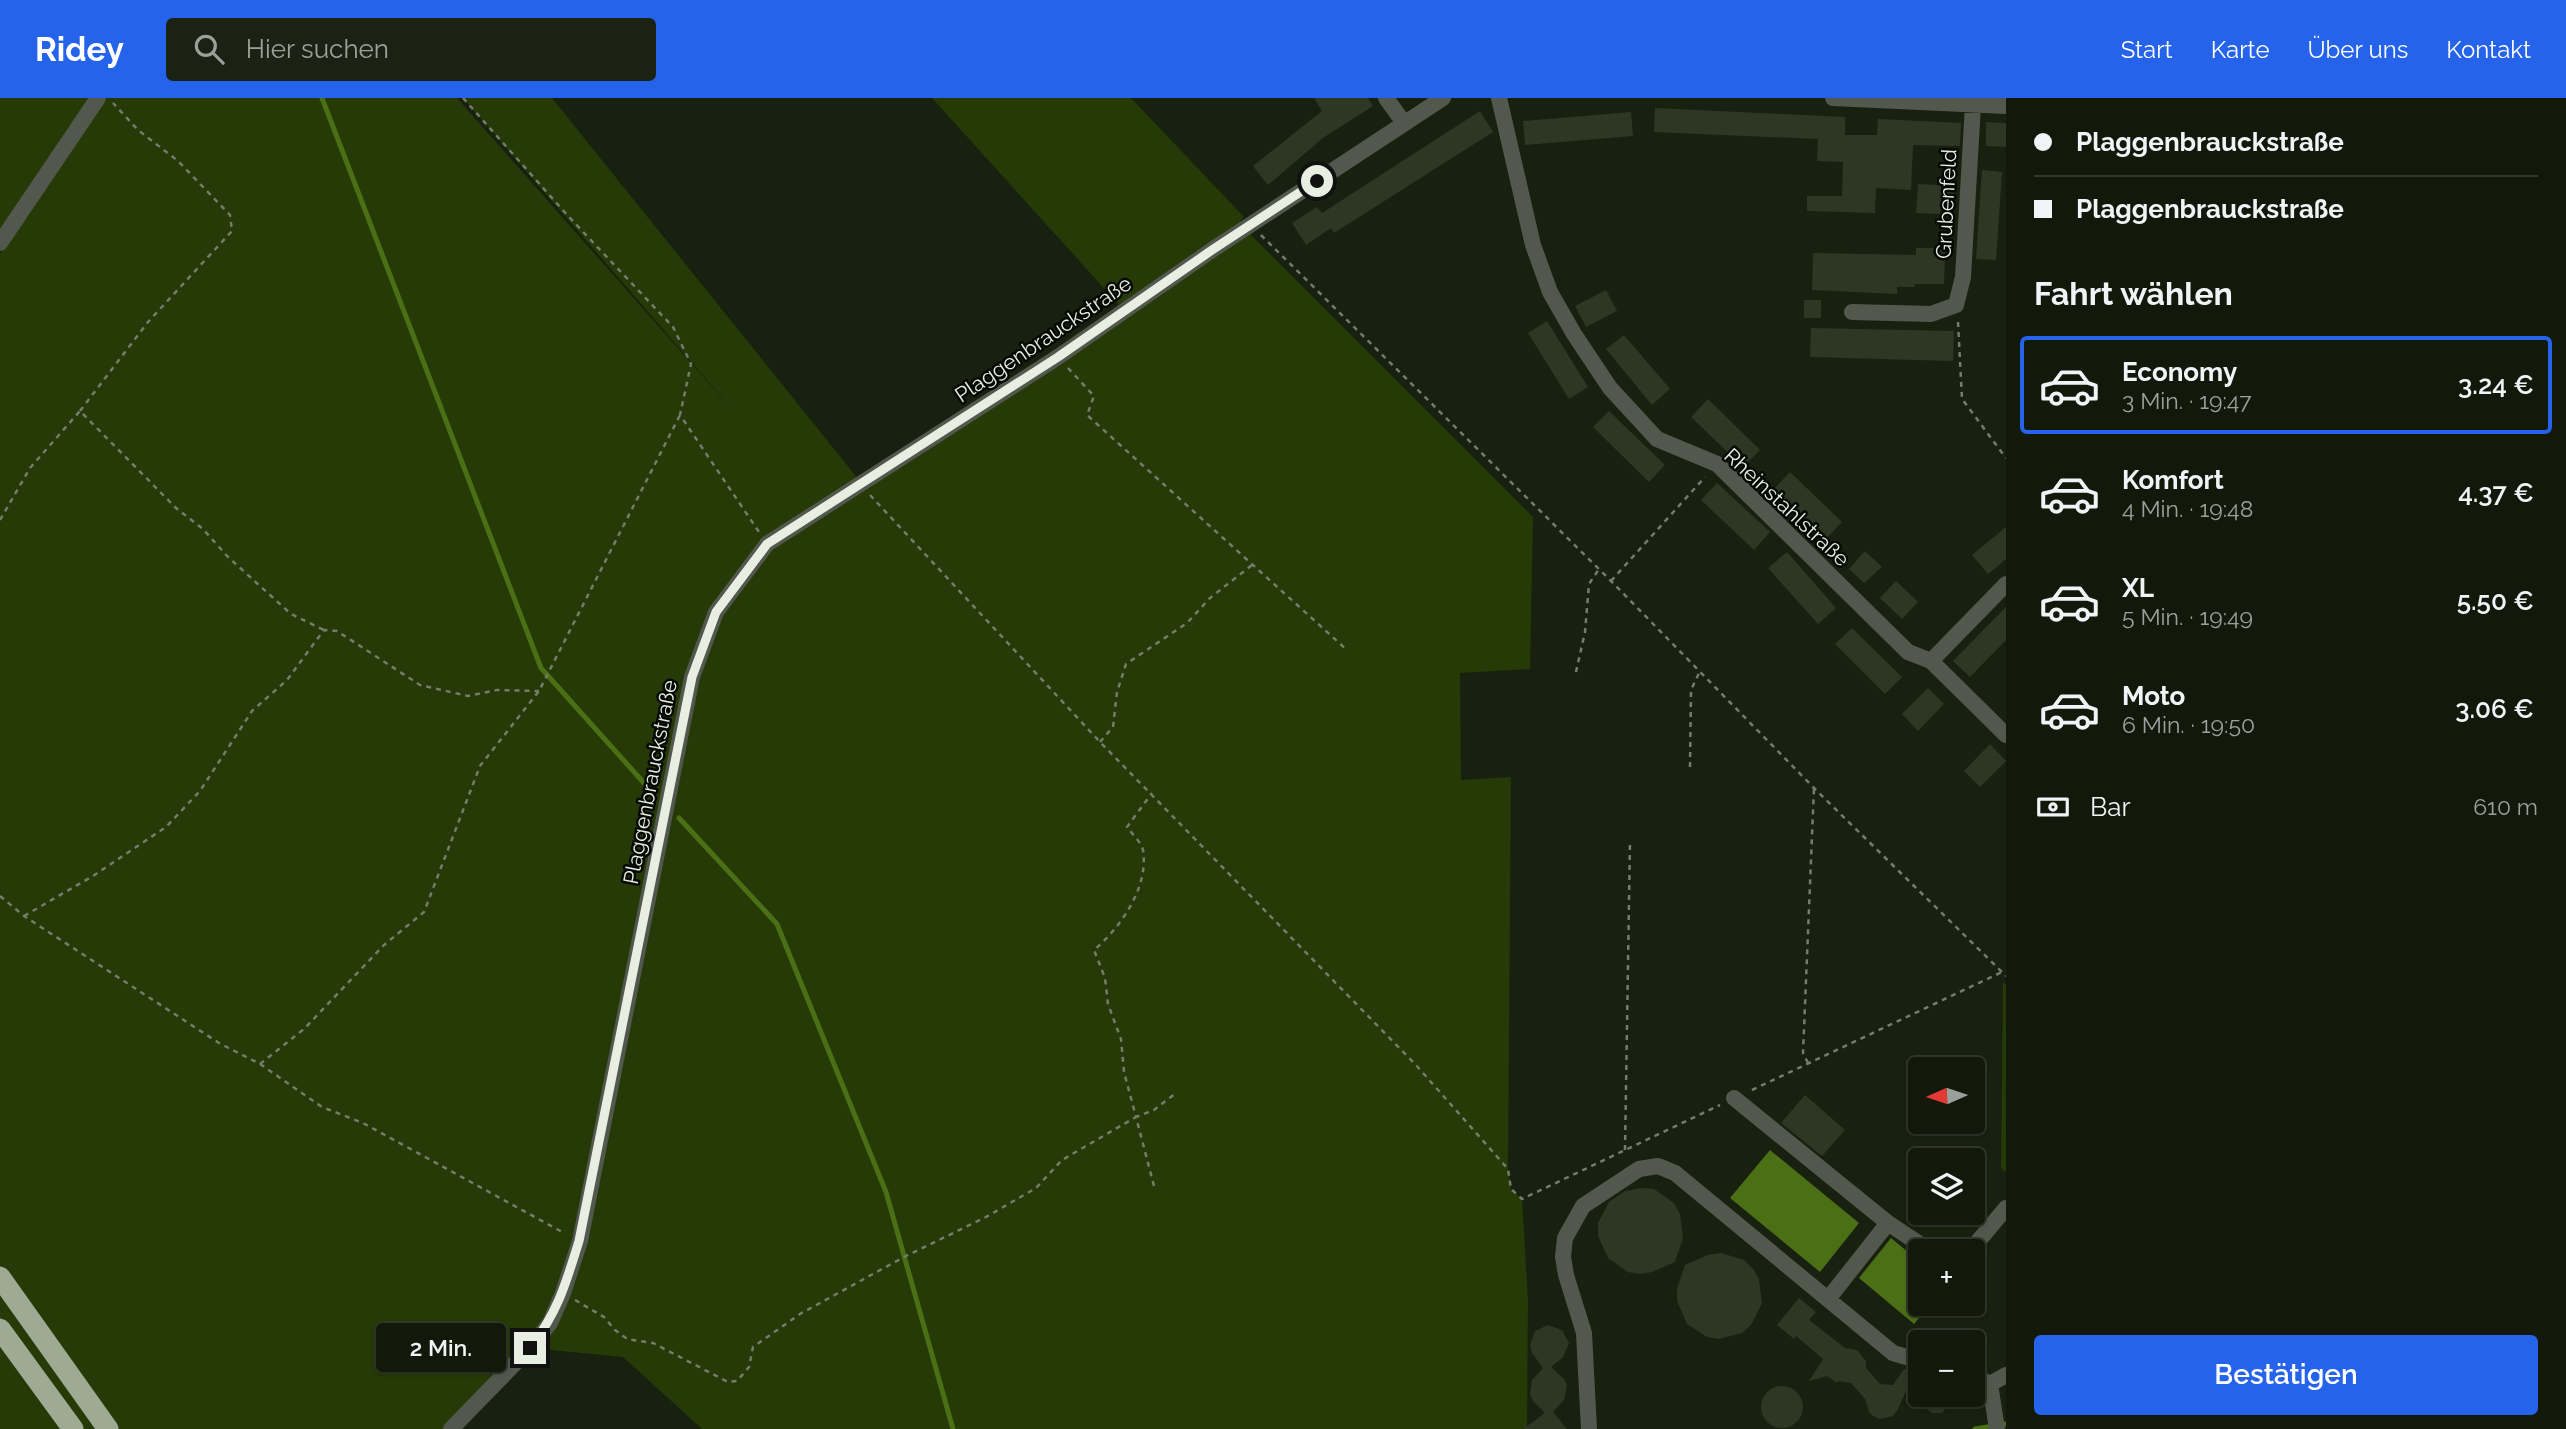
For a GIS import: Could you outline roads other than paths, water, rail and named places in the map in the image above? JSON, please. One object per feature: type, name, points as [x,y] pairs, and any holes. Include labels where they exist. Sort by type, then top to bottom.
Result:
[{"type":"highway","points":[[0,1277],[108,1429]]},
{"type":"highway","points":[[0,1329],[73,1429]]},
{"type":"street","points":[[0,243],[97,98]]},
{"type":"street","points":[[1387,98],[1404,123]]},
{"type":"street","name":"Plaggenbrauckstraße","points":[[451,1429],[530,1348],[550,1323],[563,1293],[579,1241],[692,677],[716,612],[767,544],[1058,357],[1443,98]]},
{"type":"street","name":"Rheinstahlstraße","points":[[1499,98],[1533,245],[1550,292],[1610,388],[1657,439],[1717,464],[1908,652],[1931,661],[2006,735]]},
{"type":"street","points":[[1833,98],[2006,106]]},
{"type":"street","name":"Grubenfeld","points":[[1852,312],[1931,314],[1956,305],[1963,277],[1973,105]]},
{"type":"street","points":[[1931,661],[2006,583]]},
{"type":"street","points":[[1734,1098],[1888,1223],[1912,1239]]},
{"type":"street","points":[[1589,1429],[1584,1333],[1566,1275],[1563,1257],[1565,1238],[1583,1206],[1639,1169],[1658,1166],[1675,1172],[1893,1353],[1908,1357]]},
{"type":"street","points":[[1980,1239],[2006,1208]]},
{"type":"street","points":[[1828,1299],[1888,1223]]},
{"type":"street","points":[[1990,1384],[2006,1375]]},
{"type":"street","points":[[1985,1382],[1990,1384]]},
{"type":"street","points":[[1990,1384],[1995,1421]]},
{"type":"waterway","points":[[322,98],[541,668],[652,792]]},
{"type":"waterway","points":[[679,818],[777,924],[886,1192],[953,1429]]},
{"type":"waterway","points":[[1975,1429],[2006,1424]]}]
